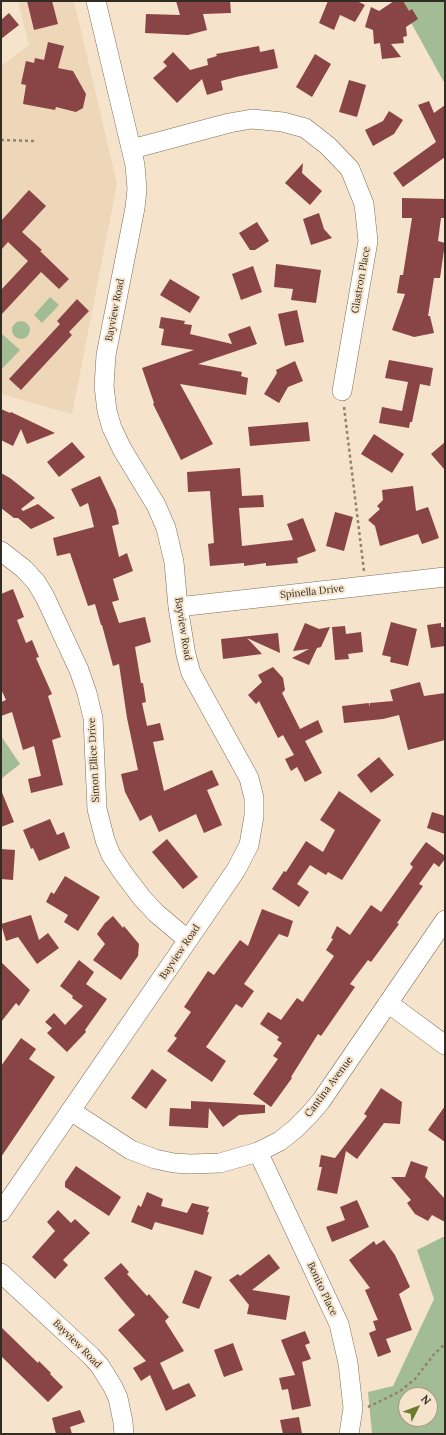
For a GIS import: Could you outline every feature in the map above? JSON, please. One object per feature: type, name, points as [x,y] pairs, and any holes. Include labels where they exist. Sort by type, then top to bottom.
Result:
[{"type":"street","name":"Bayview Road","points":[[1,1212],[236,870],[249,845],[254,816],[254,798],[249,778],[191,673],[186,655],[178,607],[174,562],[166,528],[156,505],[122,449],[112,428],[107,411],[104,374],[106,355],[135,208],[137,189],[132,148],[96,1]]},
{"type":"street","name":"Glastron Place","points":[[132,148],[229,123],[252,119],[283,122],[305,128],[328,146],[350,169],[364,204],[368,241],[343,395]]},
{"type":"street","name":"Simon Ellice Drive","points":[[1,551],[24,569],[36,582],[45,597],[79,670],[93,718],[97,809],[105,840],[111,855],[142,898],[156,913],[188,940]]},
{"type":"street","name":"Spinella Drive","points":[[178,607],[445,577]]},
{"type":"street","name":"Cantina Avenue","points":[[71,1112],[131,1150],[155,1159],[174,1163],[220,1163],[258,1152],[280,1141],[309,1115],[334,1082],[445,920]]},
{"type":"street","points":[[388,1003],[445,1045]]},
{"type":"street","name":"Bonito Place","points":[[258,1152],[339,1324],[348,1363],[353,1408],[349,1434]]},
{"type":"street","name":"Bayview Road","points":[[1,1273],[100,1366],[118,1398],[124,1434]]},
{"type":"path","points":[[1,140],[34,141]]},
{"type":"path","points":[[343,395],[364,573]]},
{"type":"path","points":[[362,1408],[370,1407],[399,1392],[415,1379],[435,1353],[445,1344]]},
{"type":"shaded area","points":[[18,1],[74,1],[117,184],[72,414],[1,394],[1,66],[29,45]]},
{"type":"green space","points":[[399,1],[445,1],[445,84]]},
{"type":"green space","points":[[50,297],[59,305],[42,323],[34,315]]},
{"type":"green space","points":[[21,321],[27,324],[30,330],[27,336],[21,339],[15,336],[12,330],[15,324]]},
{"type":"green space","points":[[1,333],[20,350],[1,370]]},
{"type":"green space","points":[[1,736],[20,764],[1,779]]},
{"type":"green space","points":[[445,1236],[445,1434],[372,1433],[368,1392],[393,1386],[434,1299],[417,1250]]},
{"type":"building","points":[[27,1],[52,1],[58,24],[34,30]]},
{"type":"building","points":[[176,1],[230,1],[231,13],[203,14],[207,30],[188,35],[145,33],[146,14],[180,15]]},
{"type":"building","points":[[328,1],[357,1],[365,5],[355,22],[340,15],[334,30],[319,23]]},
{"type":"building","points":[[394,1],[403,1],[409,11],[412,9],[418,19],[406,27],[407,36],[403,37],[404,43],[391,44],[401,57],[382,59],[380,43],[374,44],[373,30],[365,27],[371,7],[379,11]]},
{"type":"building","points":[[9,13],[19,25],[1,39],[1,20]]},
{"type":"building","points":[[48,42],[64,46],[58,68],[73,71],[86,94],[83,108],[76,112],[56,107],[55,110],[23,104],[26,85],[21,84],[26,61],[34,63],[35,58],[44,60]]},
{"type":"building","points":[[259,46],[260,52],[274,49],[278,68],[221,81],[223,90],[207,95],[202,79],[177,103],[153,78],[167,66],[163,62],[173,52],[190,70],[208,65],[207,59],[217,56],[216,54]]},
{"type":"building","points":[[315,54],[331,64],[312,97],[296,87]]},
{"type":"building","points":[[349,80],[366,85],[357,117],[339,112]]},
{"type":"building","points":[[429,101],[434,113],[445,105],[445,157],[403,187],[393,173],[436,142],[418,105]]},
{"type":"building","points":[[389,111],[403,120],[394,134],[373,146],[365,130],[383,121]]},
{"type":"building","points":[[303,163],[302,173],[322,191],[310,205],[285,183]]},
{"type":"building","points":[[29,190],[46,206],[22,232],[42,250],[40,251],[69,279],[59,289],[41,272],[1,315],[1,290],[28,261],[8,242],[1,250],[1,221]]},
{"type":"building","points":[[402,198],[445,199],[445,218],[441,218],[438,241],[445,243],[440,278],[434,278],[428,316],[430,316],[434,333],[414,337],[392,330],[405,294],[397,293],[400,275],[403,275],[412,218],[402,218]]},
{"type":"building","points":[[319,213],[324,229],[332,238],[311,245],[303,219]]},
{"type":"building","points":[[257,222],[269,241],[255,250],[250,250],[239,233]]},
{"type":"building","points":[[276,264],[321,270],[316,303],[291,300],[293,289],[274,287]]},
{"type":"building","points":[[253,266],[262,292],[241,300],[232,274]]},
{"type":"building","points":[[170,279],[200,297],[190,313],[160,295]]},
{"type":"building","points":[[77,299],[89,311],[69,332],[72,335],[21,390],[9,379],[60,324],[57,321]]},
{"type":"building","points":[[297,310],[304,342],[285,346],[278,314]]},
{"type":"building","points":[[161,317],[185,321],[184,324],[192,325],[190,334],[232,344],[228,334],[250,326],[257,344],[198,364],[242,372],[241,376],[248,378],[246,395],[180,384],[213,444],[181,460],[153,404],[154,403],[142,368],[194,350],[161,345],[164,329],[159,328]]},
{"type":"building","points":[[389,360],[433,368],[430,386],[420,384],[412,422],[410,422],[409,428],[379,423],[382,407],[402,411],[408,382],[385,378]]},
{"type":"building","points":[[295,361],[303,381],[288,387],[279,403],[264,394],[277,373],[276,370]]},
{"type":"building","points":[[1,409],[10,413],[11,412],[55,433],[27,444],[21,429],[13,446],[1,440]]},
{"type":"building","points":[[308,422],[310,441],[250,446],[248,427]]},
{"type":"building","points":[[374,434],[404,454],[392,473],[361,454]]},
{"type":"building","points":[[72,442],[85,457],[59,477],[47,462]]},
{"type":"building","points":[[445,442],[445,470],[431,454]]},
{"type":"building","points":[[240,468],[242,496],[263,495],[264,507],[239,508],[242,546],[293,540],[287,524],[303,518],[316,551],[297,558],[298,563],[266,566],[266,563],[244,566],[244,563],[210,566],[208,544],[214,543],[210,491],[188,492],[187,472]]},
{"type":"building","points":[[1,473],[10,478],[35,498],[21,509],[23,511],[38,504],[55,518],[31,529],[18,518],[14,518],[1,508]]},
{"type":"building","points":[[100,476],[116,510],[119,524],[112,526],[119,557],[127,553],[133,571],[113,579],[119,600],[112,602],[119,623],[145,617],[151,642],[135,647],[146,702],[142,703],[147,726],[160,723],[164,740],[153,742],[164,791],[212,770],[219,785],[207,790],[222,825],[204,833],[196,814],[159,832],[151,815],[140,821],[125,792],[121,774],[138,770],[127,718],[119,664],[113,666],[95,604],[88,606],[70,553],[57,556],[53,538],[94,527],[88,503],[80,507],[71,489]]},
{"type":"building","points":[[413,486],[416,511],[428,507],[439,538],[422,544],[418,534],[380,546],[375,526],[368,520],[380,509],[377,506],[383,500],[382,490]]},
{"type":"building","points":[[335,512],[353,517],[344,551],[326,546]]},
{"type":"building","points":[[13,589],[24,617],[17,620],[26,643],[32,640],[39,657],[36,658],[52,694],[48,696],[61,737],[52,740],[63,785],[31,793],[28,779],[41,776],[34,746],[23,750],[12,712],[1,716],[1,702],[6,700],[1,689],[1,594]]},
{"type":"building","points":[[391,622],[417,629],[408,666],[390,662],[391,657],[382,655]]},
{"type":"building","points":[[305,623],[319,629],[330,627],[321,647],[317,648],[309,665],[292,658],[309,649],[293,651]]},
{"type":"building","points":[[441,623],[441,627],[445,627],[445,646],[431,648],[427,625]]},
{"type":"building","points":[[345,626],[346,634],[361,632],[363,652],[348,654],[349,659],[335,660],[332,627]]},
{"type":"building","points":[[278,633],[280,653],[247,638],[262,654],[223,659],[221,639]]},
{"type":"building","points":[[273,667],[283,678],[285,690],[282,693],[300,729],[318,720],[323,732],[305,741],[322,773],[305,782],[297,767],[291,771],[285,759],[294,755],[283,735],[278,738],[259,701],[256,704],[248,695],[262,682],[258,675]]},
{"type":"building","points":[[420,682],[424,696],[445,693],[445,740],[408,750],[399,715],[383,719],[344,723],[342,706],[369,703],[369,707],[370,703],[393,701],[390,690]]},
{"type":"building","points":[[379,757],[394,775],[371,793],[357,775]]},
{"type":"building","points":[[1,790],[14,822],[1,827]]},
{"type":"building","points":[[339,791],[381,820],[342,880],[328,872],[326,875],[310,865],[297,884],[309,892],[299,907],[272,889],[284,871],[286,872],[306,841],[323,852],[335,830],[320,820]]},
{"type":"building","points":[[432,812],[445,816],[445,834],[427,828]]},
{"type":"building","points":[[50,819],[57,835],[64,832],[70,848],[39,861],[33,848],[31,849],[23,830]]},
{"type":"building","points":[[167,839],[198,877],[183,889],[152,852]]},
{"type":"building","points":[[426,842],[445,856],[445,859],[439,867],[434,863],[419,884],[423,886],[397,923],[399,924],[371,962],[368,960],[350,984],[355,987],[321,1036],[318,1034],[291,1077],[292,1078],[271,1107],[253,1094],[278,1059],[273,1056],[282,1043],[277,1040],[279,1037],[260,1024],[268,1012],[281,1020],[297,998],[303,1002],[334,956],[326,950],[333,939],[331,938],[337,926],[350,935],[371,905],[381,912],[413,867],[410,864]]},
{"type":"building","points":[[1,849],[15,850],[13,880],[1,879]]},
{"type":"building","points":[[65,876],[100,897],[78,931],[64,922],[68,915],[46,902],[51,892],[54,894]]},
{"type":"building","points":[[262,909],[293,921],[288,937],[279,934],[244,984],[254,991],[242,1008],[236,1004],[206,1047],[226,1061],[212,1082],[167,1051],[177,1038],[174,1036],[191,1012],[184,1007],[208,971],[214,975],[240,940],[248,946]]},
{"type":"building","points":[[31,915],[39,940],[48,933],[59,948],[37,964],[18,937],[6,941],[1,924]]},
{"type":"building","points":[[113,916],[123,928],[124,926],[139,944],[138,956],[121,980],[93,960],[105,944],[97,934],[105,923]]},
{"type":"building","points":[[79,960],[94,972],[86,984],[107,999],[85,1030],[86,1032],[67,1052],[47,1033],[52,1028],[45,1022],[54,1013],[65,1025],[83,1006],[60,986]]},
{"type":"building","points":[[1,962],[30,990],[19,1006],[16,1003],[1,1022]]},
{"type":"building","points":[[21,1038],[36,1049],[29,1059],[55,1077],[1,1157],[1,1066]]},
{"type":"building","points":[[152,1069],[167,1080],[146,1109],[131,1098]]},
{"type":"building","points":[[381,1088],[402,1102],[400,1124],[384,1123],[357,1159],[346,1151],[337,1194],[317,1190],[322,1167],[319,1167],[321,1155],[335,1158],[367,1116],[364,1114]]},
{"type":"building","points":[[191,1101],[265,1105],[265,1113],[239,1115],[223,1127],[209,1108],[208,1128],[169,1126],[170,1108],[191,1109]]},
{"type":"building","points":[[445,1106],[445,1142],[428,1130]]},
{"type":"building","points":[[411,1161],[428,1167],[425,1177],[445,1199],[445,1222],[432,1215],[428,1221],[415,1214],[407,1203],[411,1200],[391,1177],[405,1177]]},
{"type":"building","points":[[76,1166],[121,1197],[109,1216],[65,1187],[65,1182]]},
{"type":"building","points":[[147,1192],[163,1199],[161,1206],[187,1213],[192,1203],[209,1207],[203,1235],[155,1222],[152,1230],[131,1222],[138,1205],[141,1207]]},
{"type":"building","points":[[357,1200],[369,1227],[332,1242],[326,1227],[345,1220],[340,1207]]},
{"type":"building","points":[[58,1210],[71,1223],[75,1219],[90,1233],[63,1260],[68,1265],[55,1279],[32,1257],[55,1231],[47,1222]]},
{"type":"building","points":[[384,1240],[395,1255],[410,1287],[399,1294],[412,1330],[386,1339],[391,1352],[378,1357],[369,1333],[376,1330],[373,1321],[378,1320],[365,1290],[370,1288],[349,1260],[374,1241],[376,1245]]},
{"type":"building","points":[[269,1254],[280,1268],[252,1290],[290,1296],[286,1320],[247,1314],[249,1305],[229,1280],[238,1274],[240,1276]]},
{"type":"building","points":[[121,1263],[129,1272],[127,1274],[147,1296],[149,1294],[169,1317],[165,1321],[184,1351],[160,1363],[173,1390],[189,1383],[196,1396],[166,1411],[150,1375],[141,1381],[133,1368],[146,1361],[118,1330],[135,1315],[104,1278]]},
{"type":"building","points":[[195,1270],[212,1277],[199,1309],[182,1303]]},
{"type":"building","points":[[1,1327],[38,1363],[39,1361],[63,1387],[48,1402],[1,1356]]},
{"type":"building","points":[[305,1331],[310,1343],[305,1345],[311,1359],[302,1362],[311,1406],[292,1410],[288,1389],[282,1390],[279,1378],[295,1375],[281,1340]]},
{"type":"building","points":[[233,1343],[243,1370],[224,1377],[214,1350]]},
{"type":"building","points":[[80,1410],[85,1422],[70,1427],[72,1434],[56,1434],[52,1418]]},
{"type":"building","points":[[299,1417],[302,1434],[283,1434],[280,1420]]}]
